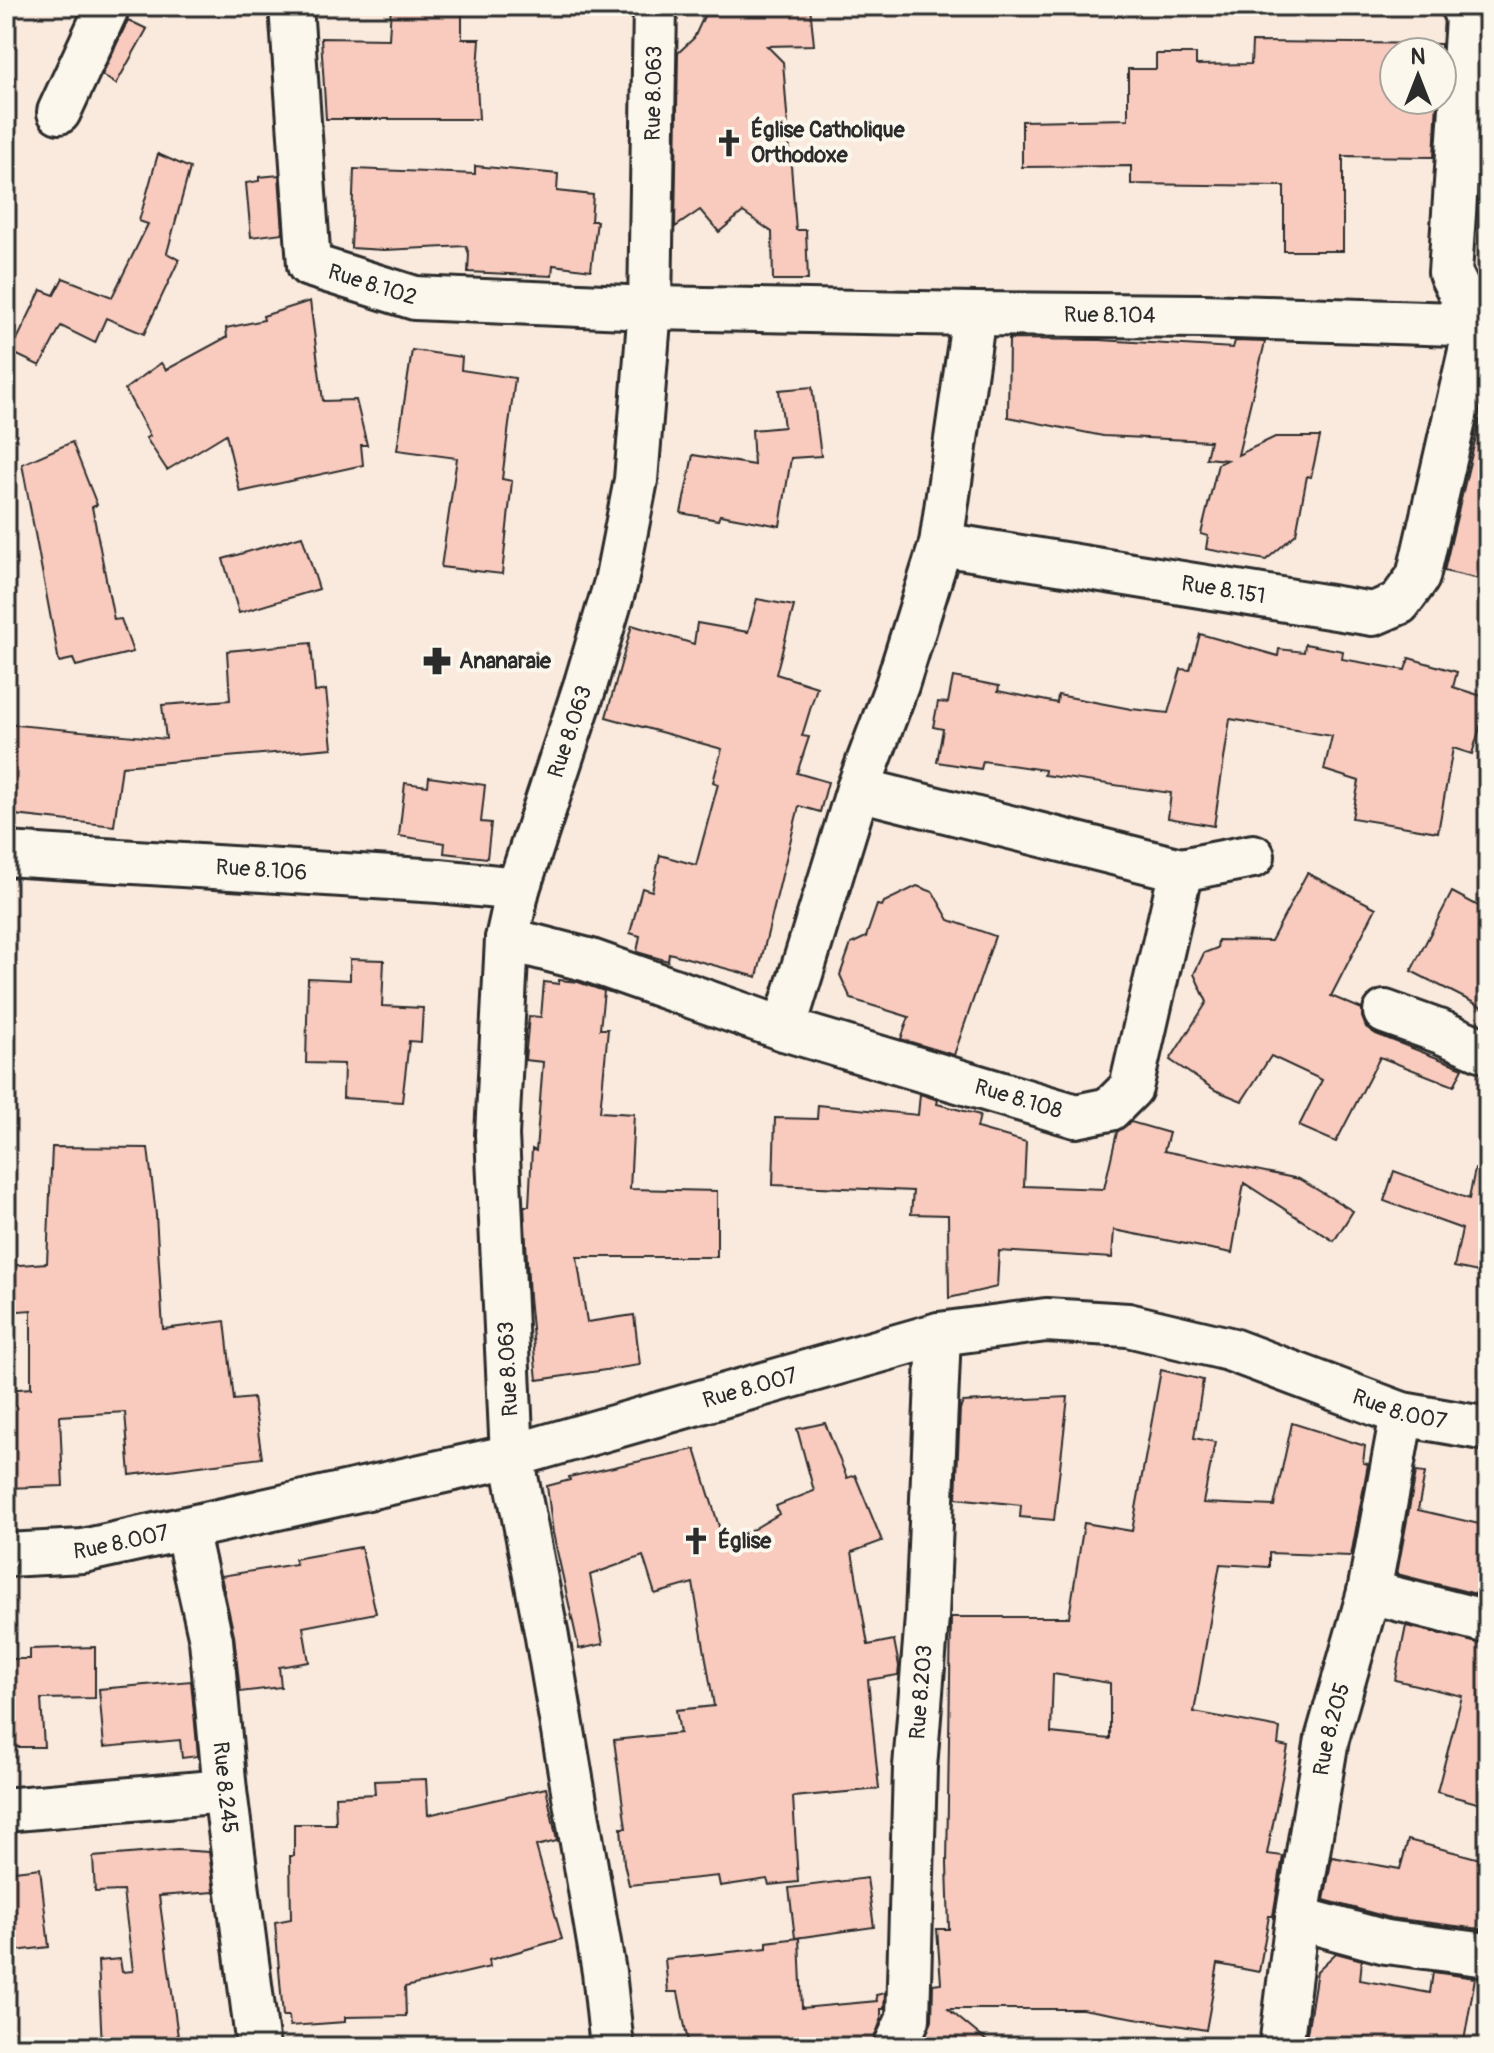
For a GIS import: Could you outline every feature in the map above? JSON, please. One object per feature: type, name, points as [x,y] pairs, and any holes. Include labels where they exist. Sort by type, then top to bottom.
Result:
[{"type":"street","points":[[59,112],[108,6]]},
{"type":"street","name":"Rue 8.102","points":[[291,6],[309,265],[415,298],[650,308]]},
{"type":"street","name":"Rue 8.063","points":[[512,1456],[497,1135],[507,939],[518,889],[616,582],[636,480],[650,308],[655,6]]},
{"type":"street","points":[[1462,6],[1467,18],[1450,273],[1482,325]]},
{"type":"street","name":"Rue 8.104","points":[[650,308],[1203,316],[1482,325]]},
{"type":"street","points":[[784,1029],[858,789],[897,685],[941,544],[974,314]]},
{"type":"street","name":"Rue 8.151","points":[[941,544],[1373,614],[1399,603],[1418,577],[1482,325]]},
{"type":"street","points":[[858,789],[1181,870],[1253,856]]},
{"type":"street","name":"Rue 8.106","points":[[6,854],[439,881],[518,889]]},
{"type":"street","name":"Rue 8.108","points":[[507,939],[588,960],[784,1029],[1076,1116],[1110,1109],[1131,1088],[1181,870]]},
{"type":"street","points":[[1385,1012],[1488,1052]]},
{"type":"street","name":"Rue 8.007","points":[[6,1555],[83,1551],[512,1456],[939,1334],[1046,1320],[1128,1325],[1229,1349],[1402,1414],[1488,1429]]},
{"type":"street","name":"Rue 8.203","points":[[895,2047],[908,2019],[915,1767],[927,1617],[939,1334]]},
{"type":"street","name":"Rue 8.205","points":[[1281,2047],[1297,1918],[1327,1739],[1369,1592],[1402,1414]]},
{"type":"street","points":[[512,1456],[546,1631],[604,1972],[612,2047]]},
{"type":"street","name":"Rue 8.245","points":[[186,1529],[211,1640],[225,1791],[258,2047]]},
{"type":"street","points":[[1369,1592],[1488,1622]]},
{"type":"street","points":[[15,1809],[225,1791]]},
{"type":"street","points":[[1297,1918],[1386,1942],[1488,1955]]},
{"type":"building","points":[[391,6],[462,6],[462,39],[480,39],[477,85],[479,119],[326,119],[321,38],[389,39]]},
{"type":"building","name":"Église Catholique Orthodoxe","points":[[770,6],[810,6],[814,45],[767,46],[783,62],[796,230],[806,230],[808,280],[773,280],[772,232],[743,212],[719,232],[700,210],[675,227],[678,53],[694,38],[705,14]]},
{"type":"building","points":[[128,20],[147,29],[116,84],[102,75]]},
{"type":"building","points":[[1252,42],[1378,43],[1378,116],[1436,116],[1434,157],[1343,156],[1343,251],[1284,251],[1284,186],[1131,184],[1131,166],[1022,167],[1022,121],[1128,119],[1128,69],[1156,69],[1156,54],[1196,54],[1196,65],[1251,64]]},
{"type":"building","points":[[1484,121],[1488,121],[1488,158],[1482,158]]},
{"type":"building","points":[[158,154],[190,168],[167,253],[179,260],[144,334],[106,318],[95,343],[61,326],[40,366],[11,352],[41,290],[54,295],[63,278],[112,297],[148,224],[139,221]]},
{"type":"building","points":[[475,166],[558,174],[557,191],[593,195],[591,221],[597,221],[591,270],[553,265],[552,276],[468,272],[466,246],[384,250],[351,248],[354,169],[475,174]]},
{"type":"building","points":[[279,175],[283,233],[251,237],[246,183],[259,181],[259,177]]},
{"type":"building","points":[[310,301],[323,401],[356,400],[367,445],[361,445],[363,465],[240,492],[226,434],[167,470],[146,438],[150,436],[125,389],[161,363],[166,370],[227,337],[226,328],[264,320],[263,316]]},
{"type":"building","points":[[1009,339],[1100,340],[1233,348],[1235,341],[1265,342],[1238,455],[1275,437],[1320,437],[1311,477],[1307,476],[1296,534],[1266,560],[1206,549],[1208,536],[1201,534],[1218,464],[1227,460],[1206,458],[1210,441],[1103,436],[1008,417]]},
{"type":"building","points":[[412,350],[462,357],[461,370],[515,378],[502,479],[512,481],[502,574],[441,567],[457,458],[397,450]]},
{"type":"building","points":[[812,387],[821,456],[791,458],[780,526],[720,515],[718,520],[681,513],[693,455],[754,465],[752,430],[784,427],[779,390]]},
{"type":"building","points":[[1480,420],[1488,421],[1488,581],[1444,571]]},
{"type":"building","points":[[72,442],[97,505],[92,507],[114,620],[121,619],[133,652],[76,666],[73,659],[59,662],[22,464]]},
{"type":"building","points":[[302,536],[319,589],[239,613],[223,559]]},
{"type":"building","points":[[757,599],[794,606],[776,674],[817,687],[802,736],[809,737],[797,773],[828,782],[820,812],[799,806],[757,977],[669,953],[668,961],[637,952],[640,936],[630,933],[642,888],[652,891],[660,855],[696,865],[718,784],[713,782],[722,749],[606,717],[632,625],[694,644],[697,623],[748,632]]},
{"type":"building","points":[[1200,634],[1278,656],[1279,649],[1304,652],[1305,644],[1343,651],[1342,659],[1405,670],[1409,658],[1457,672],[1453,687],[1488,698],[1488,701],[1472,754],[1453,748],[1438,832],[1352,818],[1359,781],[1324,770],[1332,736],[1230,719],[1214,826],[1168,818],[1171,793],[1044,775],[1045,770],[983,761],[981,769],[937,762],[943,729],[933,727],[938,702],[948,703],[953,677],[999,686],[998,691],[1057,703],[1058,695],[1168,713],[1181,669],[1190,670]]},
{"type":"building","points":[[311,643],[315,692],[326,690],[332,748],[122,766],[114,826],[6,814],[6,724],[166,739],[162,705],[230,700],[227,651]]},
{"type":"building","points":[[429,777],[485,785],[481,822],[491,823],[487,858],[444,853],[445,843],[399,836],[405,783],[428,786]]},
{"type":"building","points":[[1307,873],[1376,908],[1331,996],[1362,1009],[1366,1027],[1376,1034],[1463,1068],[1454,1086],[1380,1057],[1336,1142],[1299,1126],[1322,1080],[1271,1056],[1242,1101],[1215,1090],[1170,1060],[1207,1002],[1194,974],[1204,953],[1217,948],[1218,940],[1271,941]]},
{"type":"building","points":[[917,886],[933,892],[949,920],[995,936],[954,1055],[901,1039],[909,1017],[851,999],[840,975],[851,944],[866,937],[877,905],[882,906],[884,902]]},
{"type":"building","points":[[1452,892],[1488,911],[1488,1010],[1411,971]]},
{"type":"building","points":[[350,959],[384,960],[382,1006],[423,1008],[421,1042],[409,1041],[402,1102],[343,1098],[344,1064],[306,1063],[308,978],[350,980]]},
{"type":"building","points":[[559,980],[578,982],[604,991],[600,1029],[608,1029],[600,1112],[634,1114],[630,1189],[717,1191],[717,1257],[577,1257],[587,1322],[634,1315],[640,1365],[537,1380],[524,1206],[529,1206],[532,1149],[536,1151],[543,1062],[525,1060],[529,1016],[541,1017],[544,982],[559,984]]},
{"type":"building","points":[[920,1094],[938,1100],[937,1104],[980,1115],[977,1128],[1026,1142],[1024,1186],[1104,1189],[1117,1132],[1131,1122],[1169,1133],[1164,1151],[1299,1179],[1353,1211],[1334,1241],[1244,1183],[1232,1253],[1114,1230],[1112,1258],[999,1251],[997,1287],[949,1298],[948,1215],[911,1214],[913,1191],[773,1185],[775,1118],[817,1119],[818,1105],[918,1115]]},
{"type":"building","points":[[52,1147],[148,1148],[156,1215],[163,1329],[225,1321],[234,1400],[253,1398],[262,1458],[130,1475],[125,1412],[60,1416],[63,1486],[6,1488],[6,1390],[31,1388],[31,1310],[6,1312],[6,1266],[47,1263]]},
{"type":"building","points":[[1475,1169],[1488,1170],[1488,1274],[1454,1267],[1462,1229],[1384,1201],[1394,1171],[1469,1199]]},
{"type":"building","points":[[1161,1370],[1203,1380],[1194,1438],[1215,1442],[1203,1503],[1274,1506],[1292,1423],[1365,1446],[1363,1463],[1368,1464],[1351,1556],[1269,1553],[1269,1567],[1220,1564],[1194,1712],[1280,1728],[1278,1745],[1288,1747],[1267,1854],[1283,1856],[1259,1972],[1218,1964],[1206,2030],[1082,2009],[948,2009],[994,2047],[921,2047],[932,2020],[933,1984],[941,1983],[937,1929],[949,1929],[947,1864],[951,1617],[1069,1617],[1084,1523],[1132,1531]],"holes":[[[1053,1674],[1110,1683],[1110,1739],[1051,1733]]]},
{"type":"building","points":[[1068,1397],[1054,1520],[1020,1517],[1021,1505],[956,1498],[960,1409],[963,1402]]},
{"type":"building","points":[[825,1423],[847,1478],[855,1475],[882,1541],[852,1552],[868,1645],[894,1640],[899,1666],[898,1675],[868,1680],[879,1789],[793,1797],[798,1882],[769,1885],[767,1879],[720,1886],[718,1876],[629,1885],[621,1828],[626,1828],[614,1740],[680,1733],[676,1710],[714,1706],[693,1583],[655,1594],[643,1556],[590,1575],[603,1644],[579,1649],[553,1533],[547,1486],[570,1480],[569,1477],[695,1449],[725,1546],[779,1514],[776,1506],[814,1491],[797,1429]]},
{"type":"building","points":[[1416,1472],[1425,1473],[1418,1510],[1488,1526],[1488,1597],[1397,1574]]},
{"type":"building","points":[[361,1547],[376,1613],[303,1627],[309,1662],[279,1667],[281,1687],[240,1692],[234,1635],[221,1576],[296,1564],[294,1559]]},
{"type":"building","points":[[1406,1626],[1488,1645],[1488,1806],[1437,1792],[1462,1696],[1395,1680]]},
{"type":"building","points":[[95,1647],[95,1698],[41,1699],[44,1747],[6,1747],[6,1659],[30,1659],[30,1649]]},
{"type":"building","points":[[191,1681],[198,1756],[182,1758],[180,1740],[104,1747],[99,1689]]},
{"type":"building","points":[[426,1779],[428,1815],[546,1788],[557,1841],[536,1846],[562,1939],[489,1960],[490,1967],[405,1987],[406,2016],[345,2017],[345,2022],[290,2026],[289,2016],[283,2016],[275,1922],[291,1919],[290,1856],[294,1856],[294,1824],[336,1824],[335,1796],[375,1794],[374,1781]]},
{"type":"building","points":[[1408,1840],[1488,1861],[1488,1930],[1391,1918],[1324,1900],[1332,1857],[1400,1869]]},
{"type":"building","points":[[177,1850],[209,1852],[214,1892],[159,1896],[179,2044],[130,2039],[131,2047],[102,2047],[98,1961],[120,1959],[122,1972],[133,1971],[123,1891],[95,1892],[93,1857]]},
{"type":"building","points":[[40,1868],[49,1947],[6,1952],[6,1872]]},
{"type":"building","points":[[867,1878],[874,1927],[795,1938],[789,1888]]},
{"type":"building","points":[[799,1938],[802,2008],[877,2001],[876,1995],[885,1993],[884,2009],[881,2009],[881,2020],[871,2047],[689,2047],[678,1992],[668,1992],[665,1959],[767,1948],[767,1942]]},
{"type":"building","points":[[1336,1953],[1362,1960],[1360,1980],[1430,1993],[1433,1972],[1475,1978],[1463,2047],[1346,2047],[1306,2040],[1317,1971]]},
{"type":"place","name":"Église Catholique Orthodoxe","points":[[729,143]]},
{"type":"place","name":"Ananaraie","points":[[437,661]]},
{"type":"place","name":"Église","points":[[696,1541]]}]
